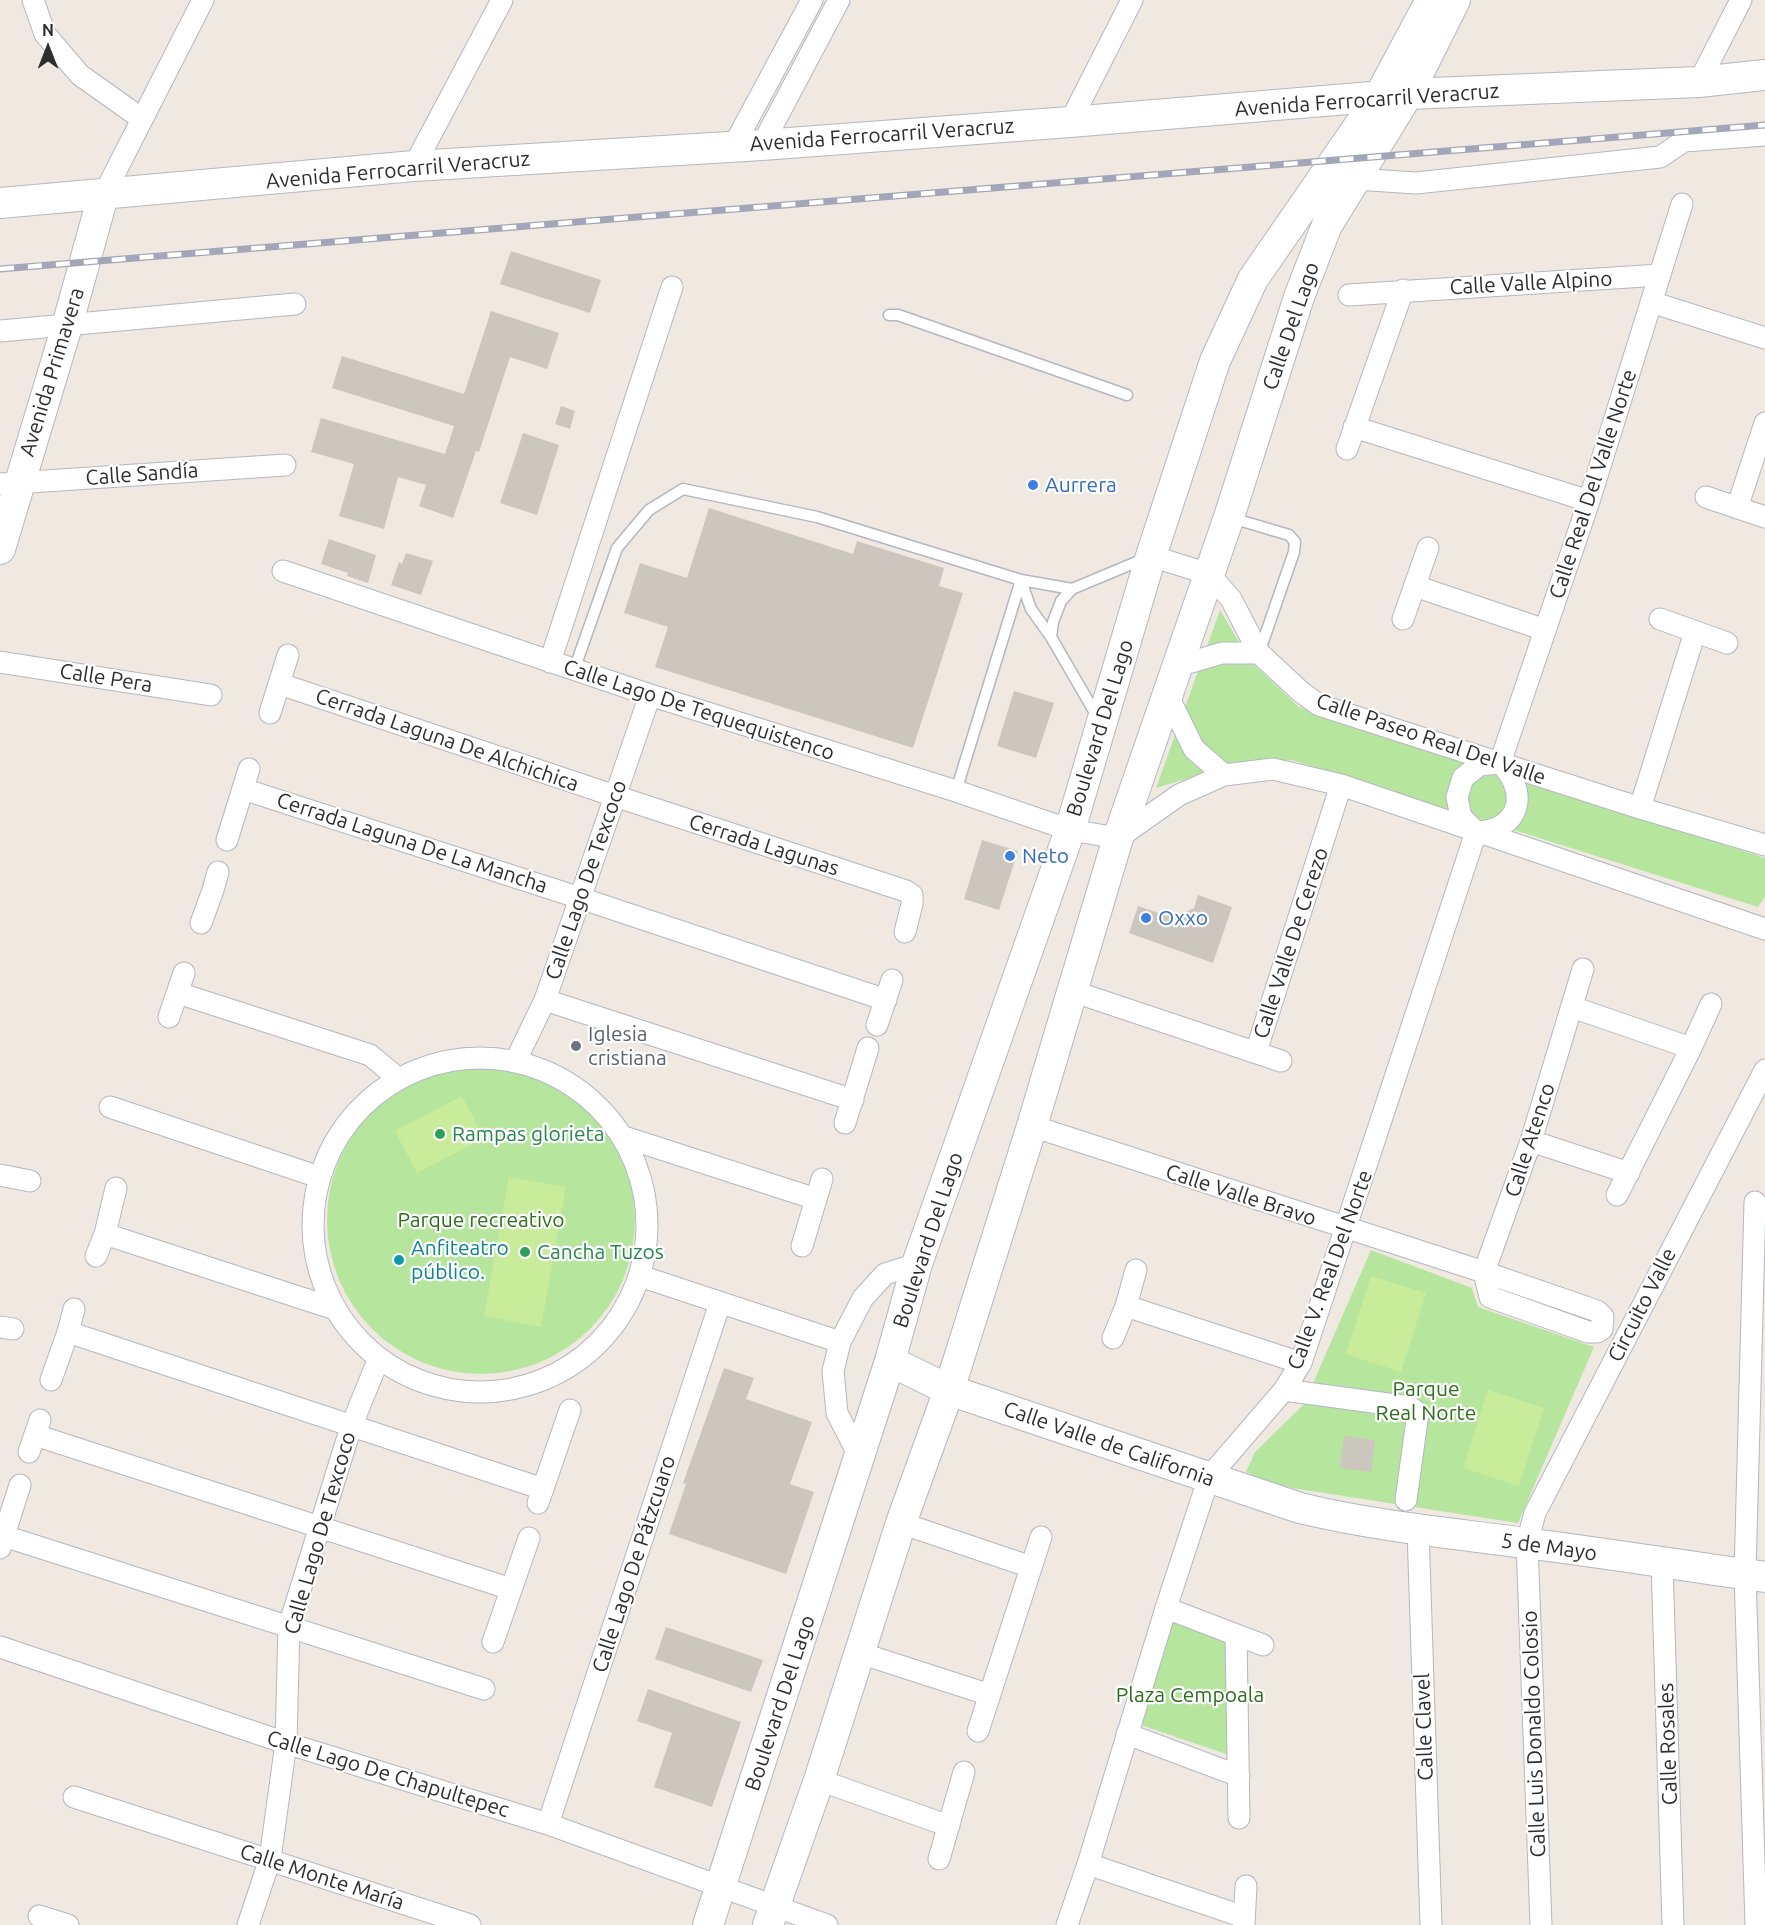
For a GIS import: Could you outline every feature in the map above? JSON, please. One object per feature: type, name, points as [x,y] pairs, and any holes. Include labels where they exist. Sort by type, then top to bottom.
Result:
[{"type":"street","points":[[33,0],[45,34],[80,75],[142,119]]},
{"type":"street","points":[[103,196],[203,0]]},
{"type":"street","points":[[414,166],[502,0]]},
{"type":"street","points":[[748,145],[812,0]]},
{"type":"street","points":[[748,145],[839,0]]},
{"type":"street","points":[[1070,122],[1132,0]]},
{"type":"street","points":[[1393,95],[1431,0]]},
{"type":"street","points":[[1393,95],[1455,0]]},
{"type":"street","points":[[1699,82],[1741,0]]},
{"type":"street","name":"Avenida Ferrocarril Veracruz","points":[[0,203],[103,196],[414,166],[1070,122],[1393,95],[1699,82],[1765,75]]},
{"type":"street","name":"Calle Del Lago","points":[[1209,574],[1299,297],[1327,225],[1355,179],[1393,95]]},
{"type":"street","name":"Calle Del Lago","points":[[1152,556],[1215,362],[1253,279],[1299,212],[1393,95]]},
{"type":"street","points":[[1355,179],[1416,183],[1660,157],[1684,141],[1765,135]]},
{"type":"street","name":"Avenida Primavera","points":[[0,549],[10,483],[67,326],[103,196]]},
{"type":"street","name":"Calle Real Del Valle Norte","points":[[1500,763],[1589,501],[1682,204]]},
{"type":"street","points":[[1299,212],[1327,225]]},
{"type":"street","name":"Calle Valle Alpino","points":[[1349,295],[1660,275]]},
{"type":"street","points":[[550,662],[672,287]]},
{"type":"street","points":[[1347,449],[1403,290]]},
{"type":"street","points":[[1652,302],[1765,338]]},
{"type":"street","points":[[0,331],[294,304]]},
{"type":"street","points":[[1737,508],[1765,423]]},
{"type":"street","points":[[1354,427],[1589,501]]},
{"type":"street","name":"Calle Sandía","points":[[10,483],[285,465]]},
{"type":"street","points":[[1706,497],[1765,517]]},
{"type":"street","points":[[1403,619],[1428,548]]},
{"type":"street","points":[[771,1916],[819,1779],[901,1523],[949,1390],[1032,1126],[1118,838],[1209,574],[1152,556]]},
{"type":"street","name":"Boulevard Del Lago","points":[[708,1925],[890,1361],[917,1264],[1070,830],[1152,556]]},
{"type":"street","name":"Calle Lago De Tequequistenco","points":[[283,572],[650,695],[956,791],[1070,830],[1118,838]]},
{"type":"street","name":"Calle Paseo Real Del Valle","points":[[1209,574],[1230,599],[1259,653],[1301,692],[1319,705],[1640,808],[1765,845]]},
{"type":"street","points":[[1415,586],[1545,630]]},
{"type":"street","points":[[1660,619],[1727,644]]},
{"type":"street","points":[[1640,808],[1695,632]]},
{"type":"street","points":[[1178,666],[1222,653],[1259,653]]},
{"type":"street","points":[[270,713],[288,654]]},
{"type":"street","name":"Calle Pera","points":[[0,662],[211,695]]},
{"type":"street","name":"Cerrada Laguna De Alchichica","points":[[280,684],[615,796]]},
{"type":"street","name":"Calle Lago De Texcoco","points":[[515,1062],[545,1000],[650,695]]},
{"type":"street","points":[[1168,696],[1194,749],[1224,775]]},
{"type":"street","points":[[1500,763],[1510,773],[1517,786],[1518,800],[1513,814],[1503,825],[1490,831],[1476,832],[1461,817],[1457,797],[1460,788],[1464,778],[1479,765],[1500,763]]},
{"type":"street","points":[[226,840],[249,769]]},
{"type":"street","points":[[1118,838],[1179,795],[1224,775],[1274,769],[1341,785],[1765,928]]},
{"type":"street","name":"Calle Valle De Cerezo","points":[[1072,991],[1256,1052],[1341,785]]},
{"type":"street","name":"Cerrada Laguna De La Mancha","points":[[243,789],[580,898],[889,990],[877,1025]]},
{"type":"street","name":"Cerrada Lagunas","points":[[615,796],[906,891],[912,896],[912,904],[905,932]]},
{"type":"street","name":"Calle V. Real Del Norte","points":[[1066,1925],[1088,1863],[1166,1608],[1209,1477],[1284,1390],[1301,1363],[1476,832]]},
{"type":"street","points":[[201,923],[218,872]]},
{"type":"street","name":"Calle Atenco","points":[[1484,1272],[1531,1141],[1583,969]]},
{"type":"street","points":[[169,1017],[184,973]]},
{"type":"street","points":[[178,993],[370,1055],[399,1079]]},
{"type":"street","points":[[545,1000],[853,1100]]},
{"type":"street","points":[[1617,1195],[1711,1004]]},
{"type":"street","points":[[1572,1007],[1691,1048]]},
{"type":"street","points":[[845,1123],[868,1048]]},
{"type":"street","points":[[1256,1052],[1281,1061]]},
{"type":"street","points":[[476,1058],[515,1062],[553,1075],[587,1096],[621,1136],[645,1197],[647,1237],[640,1276],[623,1312],[598,1343],[567,1368],[531,1384],[492,1392],[451,1390],[413,1378],[379,1358],[354,1336],[335,1309],[317,1267],[312,1222],[319,1177],[337,1138],[364,1104],[399,1079],[446,1062],[476,1058]]},
{"type":"street","name":"Circuito Valle","points":[[1527,1543],[1535,1512],[1759,1091],[1765,1070]]},
{"type":"street","points":[[110,1107],[319,1177]]},
{"type":"street","name":"Calle Valle Bravo","points":[[1032,1126],[1484,1272],[1597,1311],[1603,1317],[1602,1329],[1597,1332],[1588,1332],[1490,1297],[1484,1272]]},
{"type":"street","points":[[621,1136],[816,1199]]},
{"type":"street","points":[[1531,1141],[1629,1173]]},
{"type":"street","points":[[0,1175],[30,1181]]},
{"type":"street","points":[[802,1245],[822,1179]]},
{"type":"street","points":[[96,1256],[105,1234],[116,1188]]},
{"type":"street","points":[[1755,1202],[1756,1925]]},
{"type":"street","points":[[105,1234],[335,1309]]},
{"type":"street","points":[[859,1456],[837,1413],[832,1371],[840,1342],[863,1298],[885,1274],[917,1264]]},
{"type":"street","points":[[1113,1338],[1126,1306],[1136,1270]]},
{"type":"street","points":[[640,1276],[840,1342]]},
{"type":"street","name":"Calle Lago De Pátzcuaro","points":[[548,1824],[720,1304]]},
{"type":"street","points":[[1126,1306],[1301,1363]]},
{"type":"street","points":[[51,1380],[74,1309]]},
{"type":"street","points":[[68,1332],[351,1427],[541,1496],[570,1410]]},
{"type":"street","name":"Calle Lago De Texcoco","points":[[248,1925],[270,1859],[286,1743],[289,1626],[351,1427],[379,1358]]},
{"type":"street","name":"Calle Valle de California","points":[[890,1361],[949,1390],[1300,1508],[1333,1516]]},
{"type":"street","points":[[1284,1390],[1410,1407],[1418,1413],[1406,1500]]},
{"type":"street","points":[[35,1436],[511,1589]]},
{"type":"street","points":[[20,1485],[2,1543],[289,1626],[484,1689]]},
{"type":"street","name":"5 de Mayo","points":[[1333,1516],[1418,1530],[1527,1543],[1755,1576]]},
{"type":"street","points":[[901,1523],[1031,1567]]},
{"type":"street","name":"Calle Clavel","points":[[1418,1530],[1431,1925]]},
{"type":"street","points":[[978,1731],[1041,1537]]},
{"type":"street","points":[[493,1642],[529,1538]]},
{"type":"street","name":"Calle Luis Donaldo Colosio","points":[[1527,1543],[1541,1925]]},
{"type":"street","name":"Calle Rosales","points":[[1662,1563],[1673,1925]]},
{"type":"street","points":[[1166,1608],[1263,1645]]},
{"type":"street","points":[[1236,1635],[1239,1818]]},
{"type":"street","name":"Calle Lago De Chapultepec","points":[[0,1647],[286,1743],[548,1824],[721,1886],[771,1916],[827,1925]]},
{"type":"street","points":[[860,1653],[990,1695]]},
{"type":"street","points":[[1127,1734],[1239,1776]]},
{"type":"street","points":[[939,1859],[964,1772]]},
{"type":"street","points":[[819,1779],[949,1826]]},
{"type":"street","name":"Calle Monte María","points":[[74,1797],[470,1925]]},
{"type":"street","points":[[1088,1863],[1244,1921],[1246,1887]]},
{"type":"street","points":[[39,1916],[68,1925]]},
{"type":"lane","points":[[889,315],[898,315],[1082,378],[1127,396]]},
{"type":"lane","points":[[574,670],[617,548],[649,510],[683,489],[817,517],[1021,580],[1072,589]]},
{"type":"lane","points":[[1229,517],[1289,535],[1295,542],[1294,552],[1259,653]]},
{"type":"lane","points":[[1051,637],[1053,622],[1061,601],[1072,589],[1152,556]]},
{"type":"lane","points":[[1021,580],[1031,609],[1051,637],[1102,724]]},
{"type":"lane","points":[[956,791],[1021,580]]},
{"type":"green space","points":[[1220,610],[1251,662],[1299,707],[1765,858],[1765,896],[1758,907],[1292,760],[1243,762],[1156,788]]},
{"type":"green space","name":"Parque recreativo","points":[[481,1066],[526,1072],[554,1084],[590,1111],[617,1147],[629,1175],[635,1220],[629,1265],[617,1293],[590,1329],[554,1356],[526,1368],[481,1374],[436,1368],[408,1356],[372,1329],[345,1293],[333,1265],[327,1220],[333,1175],[345,1147],[372,1111],[408,1084],[436,1072]]},
{"type":"green space","name":"Rampas glorieta","points":[[462,1096],[484,1138],[417,1173],[395,1131]]},
{"type":"green space","name":"Cancha Tuzos","points":[[509,1177],[566,1187],[541,1327],[484,1316]]},
{"type":"green space","name":"Parque Real Norte","points":[[1371,1250],[1472,1288],[1478,1307],[1594,1347],[1518,1523],[1279,1486],[1246,1472],[1255,1452],[1304,1404]]},
{"type":"green space","points":[[1371,1276],[1426,1293],[1401,1372],[1346,1354]]},
{"type":"green space","points":[[1488,1390],[1544,1408],[1519,1486],[1463,1468]]},
{"type":"green space","name":"Plaza Cempoala","points":[[1168,1616],[1231,1638],[1235,1757],[1135,1723]]},
{"type":"building","points":[[511,251],[601,280],[590,313],[500,284]]},
{"type":"building","points":[[491,311],[559,333],[547,369],[510,357],[479,452],[476,451],[453,518],[419,506],[426,485],[398,477],[384,529],[339,516],[354,464],[311,452],[321,418],[445,454],[454,426],[332,388],[342,356],[464,394]]},
{"type":"building","points":[[561,406],[575,411],[570,429],[555,424]]},
{"type":"building","points":[[523,433],[559,445],[537,515],[500,503]]},
{"type":"building","points":[[709,508],[853,554],[857,541],[944,568],[939,586],[963,593],[913,748],[655,667],[668,627],[624,613],[640,563],[687,578]]},
{"type":"building","points":[[329,539],[376,555],[368,583],[321,564]]},
{"type":"building","points":[[406,553],[433,561],[421,595],[391,585],[399,562],[402,564]]},
{"type":"building","points":[[1014,691],[1054,703],[1036,758],[997,746]]},
{"type":"building","points":[[982,840],[1018,851],[999,910],[964,899]]},
{"type":"building","points":[[1198,895],[1232,907],[1213,963],[1129,933],[1138,906],[1173,918],[1194,908]]},
{"type":"building","points":[[724,1368],[754,1378],[746,1399],[812,1422],[790,1484],[814,1492],[786,1574],[669,1534],[686,1484],[683,1483]]},
{"type":"building","points":[[1344,1436],[1375,1440],[1371,1472],[1340,1468]]},
{"type":"building","points":[[666,1627],[763,1660],[751,1692],[655,1659]]},
{"type":"building","points":[[648,1689],[741,1722],[712,1807],[654,1787],[672,1733],[637,1721]]},
{"type":"railway","points":[[0,269],[1765,125]]},
{"type":"place","name":"Aurrera","points":[[1033,485]]},
{"type":"place","name":"Neto","points":[[1010,856]]},
{"type":"place","name":"Oxxo","points":[[1146,918]]},
{"type":"place","name":"Iglesia cristiana","points":[[576,1046]]},
{"type":"place","name":"Rampas glorieta","points":[[440,1134]]},
{"type":"place","name":"Cancha Tuzos","points":[[525,1252]]},
{"type":"place","name":"Anfiteatro público.","points":[[399,1260]]}]
